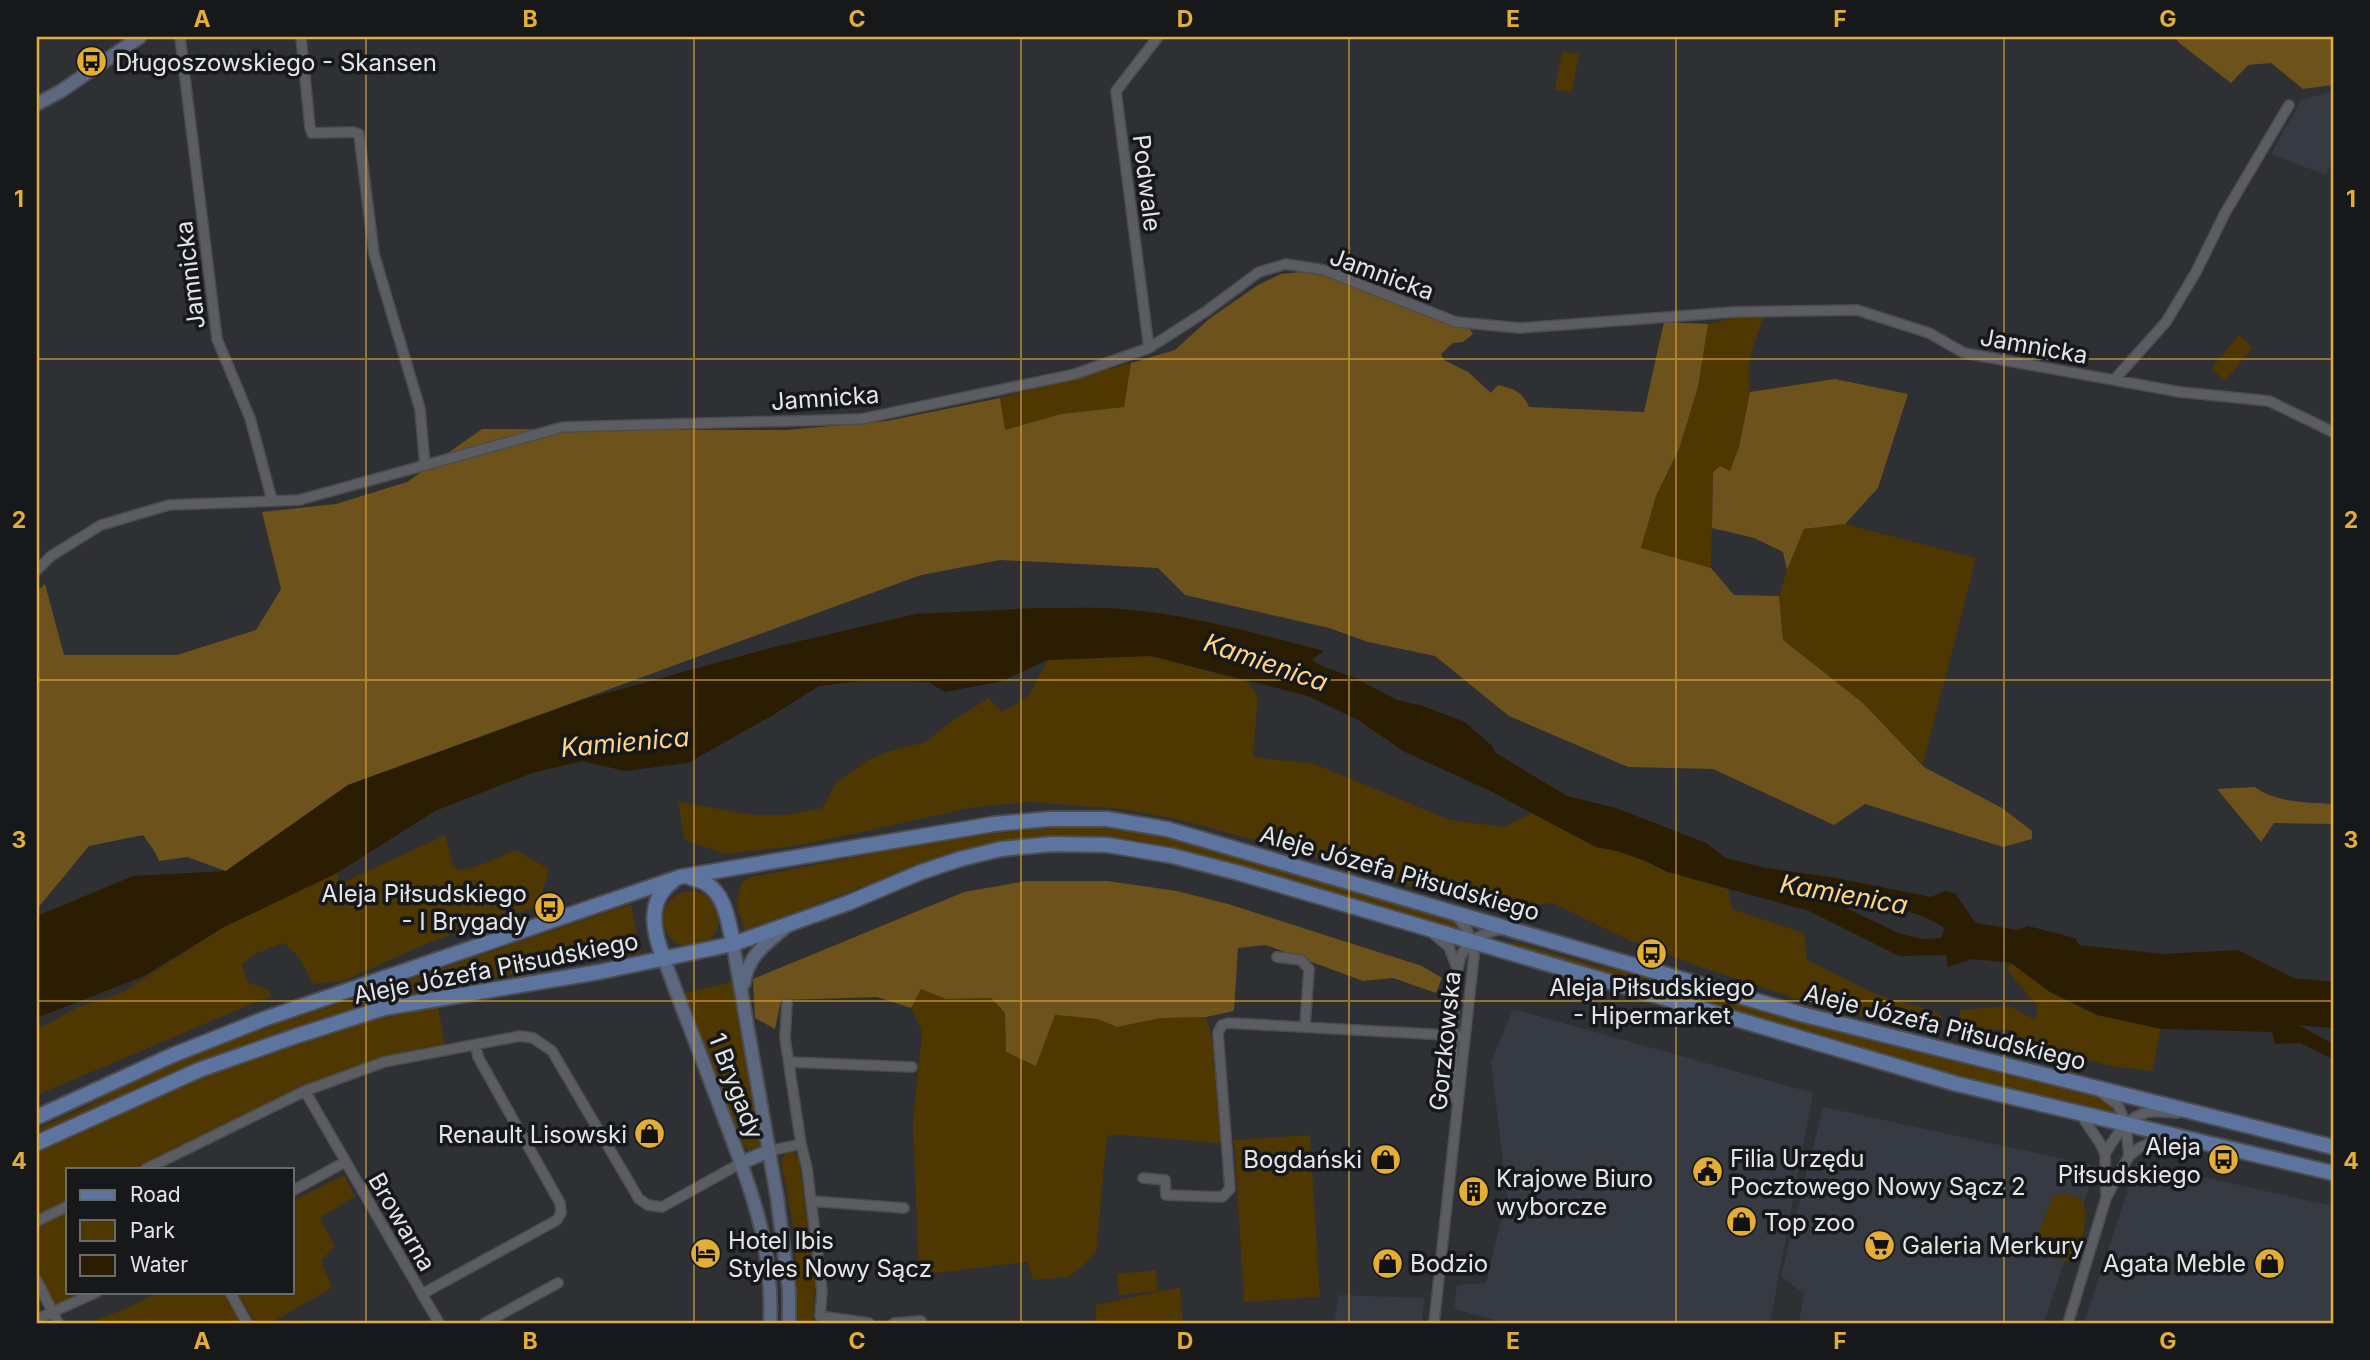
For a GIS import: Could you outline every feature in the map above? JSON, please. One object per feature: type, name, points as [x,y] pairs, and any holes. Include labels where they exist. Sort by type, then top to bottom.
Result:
[{"type":"main road","name":"Aleje Józefa Piłsudskiego","points":[[37,1117],[173,1055],[264,1019],[680,877],[994,824],[1049,819],[1107,819],[1167,830],[1801,1014],[2333,1147]]},
{"type":"main road","name":"Aleje Józefa Piłsudskiego","points":[[37,1143],[199,1070],[384,1008],[599,972],[733,944],[786,927],[960,859],[1001,849],[1066,844],[1108,845],[1173,856],[1424,927],[1473,948],[1487,945],[1957,1084],[2333,1173]]},
{"type":"main road","points":[[680,877],[694,878],[713,887],[726,910],[733,944]]},
{"type":"main road","name":"1 Brygady","points":[[664,959],[653,918],[656,904],[670,883],[680,877]]},
{"type":"main road","points":[[2306,1167],[2314,1142]]},
{"type":"street","points":[[37,104],[61,91],[140,37]]},
{"type":"street","name":"Jamnicka","points":[[180,37],[217,339],[250,418],[272,500]]},
{"type":"street","points":[[301,37],[312,133],[359,134],[374,254],[420,409],[425,465]]},
{"type":"street","name":"Podwale","points":[[1149,348],[1116,91],[1158,37]]},
{"type":"street","points":[[2114,380],[2166,322],[2196,272],[2225,213],[2289,105]]},
{"type":"street","name":"Jamnicka","points":[[37,570],[51,556],[101,525],[169,505],[299,500],[563,427],[861,419],[1075,374],[1149,348],[1205,312],[1259,272],[1286,264],[1324,270],[1456,322],[1520,328],[1734,312],[1857,310],[1929,333],[1964,353],[2180,392],[2269,401],[2333,432]]},
{"type":"street","name":"Gorzkowska","points":[[1434,1323],[1473,948],[1465,926],[1451,911]]},
{"type":"street","points":[[743,994],[747,969],[761,948],[786,927]]},
{"type":"street","name":"Gorzkowska","points":[[1424,927],[1449,947],[1458,972]]},
{"type":"street","name":"Gorzkowska","points":[[1453,1146],[1454,1035],[1461,955],[1499,930],[1511,928]]},
{"type":"street","name":"1 Brygady","points":[[733,944],[769,1151],[789,1290],[789,1323]]},
{"type":"street","points":[[1277,957],[1301,960],[1309,969],[1306,1026]]},
{"type":"street","name":"1 Brygady","points":[[664,959],[741,1163],[763,1231],[770,1278],[770,1323]]},
{"type":"street","points":[[787,1004],[785,1038],[807,1168],[822,1291],[820,1320],[869,1323]]},
{"type":"street","points":[[1143,1178],[1165,1180],[1166,1195],[1222,1197],[1230,1189],[1218,1033],[1222,1026],[1229,1023],[1306,1026],[1465,1036]]},
{"type":"street","points":[[153,1168],[305,1091],[384,1062],[520,1036],[533,1038],[552,1051],[639,1199],[648,1205],[662,1207],[741,1163],[769,1151],[801,1144]]},
{"type":"street","name":"Browarna","points":[[305,1091],[422,1294],[557,1220],[561,1213],[560,1203],[478,1057],[476,1045]]},
{"type":"street","points":[[789,1062],[912,1067]]},
{"type":"street","name":"Aleje Józefa Piłsudskiego","points":[[2096,1089],[2118,1105],[2126,1125],[2129,1156]]},
{"type":"street","points":[[2105,1154],[2134,1117],[2149,1112],[2192,1113]]},
{"type":"street","points":[[2081,1115],[2105,1154],[2106,1198]]},
{"type":"street","name":"Aleje Józefa Piłsudskiego","points":[[2129,1156],[2138,1148],[2159,1138],[2185,1139]]},
{"type":"street","points":[[2068,1323],[2106,1198],[2129,1156]]},
{"type":"street","points":[[294,1190],[345,1162]]},
{"type":"street","points":[[811,1201],[904,1208]]},
{"type":"street","points":[[37,1221],[66,1207]]},
{"type":"street","points":[[37,1281],[58,1323]]},
{"type":"street","points":[[485,1323],[558,1283]]},
{"type":"street","points":[[37,1319],[93,1294]]},
{"type":"street","points":[[231,1294],[247,1323]]},
{"type":"street","points":[[422,1294],[439,1323]]},
{"type":"street","points":[[894,1323],[921,1323]]},
{"type":"shaded area","points":[[2176,37],[2333,37],[2333,85],[2303,89],[2271,63],[2248,65],[2231,83],[2178,42]]},
{"type":"shaded area","points":[[2333,91],[2333,158],[2326,175],[2271,154],[2301,100]]},
{"type":"shaded area","points":[[1301,272],[1332,277],[1416,311],[1469,328],[1473,334],[1463,342],[1453,343],[1441,354],[1444,360],[1468,372],[1491,393],[1498,385],[1517,392],[1529,407],[1644,412],[1664,322],[1708,324],[1698,387],[1679,449],[1656,496],[1641,548],[1711,568],[1734,595],[1779,596],[1783,640],[1863,703],[1924,767],[2002,808],[2032,831],[2032,839],[2003,847],[1865,804],[1834,825],[1713,769],[1628,767],[1509,716],[1435,656],[1368,642],[1329,628],[1185,595],[1158,568],[1000,560],[921,575],[348,785],[226,871],[187,857],[159,861],[143,835],[89,846],[37,909],[37,591],[45,584],[64,655],[177,655],[256,630],[281,589],[262,512],[336,504],[407,482],[482,429],[786,430],[887,421],[1000,398],[1005,430],[1061,414],[1124,407],[1131,363],[1175,350],[1209,319],[1258,285],[1281,274]]},
{"type":"shaded area","points":[[1835,379],[1908,394],[1878,488],[1845,524],[1804,529],[1787,570],[1783,552],[1754,538],[1712,528],[1713,472],[1720,466],[1730,471],[1739,447],[1750,392]]},
{"type":"shaded area","points":[[2255,787],[2282,799],[2333,804],[2333,824],[2274,823],[2261,842],[2217,789]]},
{"type":"shaded area","points":[[1026,881],[1107,881],[1177,891],[1228,904],[1422,966],[1442,978],[1436,993],[1393,978],[1363,981],[1266,945],[1238,948],[1234,1011],[1206,1017],[1161,1018],[1117,1027],[1098,1019],[1055,1015],[1036,1066],[1006,1052],[1005,1013],[991,998],[946,999],[921,989],[911,1008],[877,997],[781,1000],[775,1029],[755,1018],[753,979],[964,892]]},
{"type":"shaded area","points":[[1513,1009],[1813,1093],[1770,1323],[1497,1323],[1495,1320],[1454,1309],[1457,1285],[1486,1283],[1507,1196],[1491,1062]]},
{"type":"shaded area","name":"Galeria Merkury","points":[[1823,1107],[2096,1166],[2044,1323],[1799,1323],[1804,1294],[1781,1276]]},
{"type":"shaded area","points":[[2137,1162],[2333,1206],[2333,1323],[2084,1323]]},
{"type":"shaded area","points":[[1339,1295],[1424,1298],[1422,1323],[1334,1323]]},
{"type":"green space","points":[[1562,52],[1579,54],[1572,93],[1555,89]]},
{"type":"green space","points":[[1764,315],[1749,360],[1750,392],[1739,447],[1730,472],[1713,472],[1711,568],[1641,548],[1656,496],[1679,449],[1698,387],[1708,324],[1736,317]]},
{"type":"green space","points":[[2239,335],[2253,347],[2225,381],[2211,369]]},
{"type":"green space","points":[[1131,363],[1125,407],[1061,414],[1004,430],[1000,398]]},
{"type":"green space","points":[[1845,524],[1976,558],[1923,765],[1863,703],[1783,640],[1779,596],[1804,529]]},
{"type":"green space","points":[[1151,656],[1247,682],[1258,696],[1253,757],[1315,764],[1450,820],[1504,827],[1532,813],[1596,847],[1617,851],[1668,872],[1728,889],[1732,909],[1804,933],[1807,960],[1875,994],[1941,1013],[1940,1025],[1935,1033],[1913,1023],[1894,1024],[1794,998],[1624,938],[1553,903],[1503,908],[1465,903],[1274,845],[1180,820],[1123,809],[1028,802],[975,807],[802,845],[725,854],[685,840],[678,802],[754,815],[785,815],[822,808],[836,783],[868,760],[926,742],[949,723],[989,698],[1002,712],[1028,697],[1048,660]]},
{"type":"green space","points":[[1059,827],[1156,834],[1443,915],[1456,923],[1461,930],[1194,853],[1124,839],[1076,837],[1035,838],[988,844],[941,857],[745,931],[736,902],[741,883],[751,877],[959,837]]},
{"type":"green space","points":[[445,835],[453,865],[459,871],[515,850],[549,869],[538,907],[474,925],[343,981],[313,984],[299,957],[284,943],[257,953],[242,964],[247,982],[269,990],[271,996],[37,1095],[37,1028],[76,1008],[121,993],[224,927],[337,873],[340,884]]},
{"type":"green space","points":[[691,891],[702,893],[711,899],[717,908],[717,930],[711,939],[702,945],[691,947],[680,945],[671,939],[665,930],[663,919],[665,908],[671,899],[680,893]]},
{"type":"green space","points":[[631,904],[641,953],[380,1001],[265,1040],[37,1136],[37,1129],[88,1106],[123,1086],[234,1039]]},
{"type":"green space","points":[[1512,941],[1598,966],[1642,974],[1872,1041],[2095,1096],[2109,1104],[2117,1114],[1941,1074],[1511,946]]},
{"type":"green space","points":[[2011,963],[2050,992],[2097,1015],[2161,1029],[2152,1071],[2110,1066],[2025,1047],[2010,1030],[1957,1028],[1960,1010],[2009,1006],[2036,1020],[2037,1005],[2006,969]]},
{"type":"green space","points":[[733,982],[761,1142],[758,1148],[750,1151],[740,1145],[684,993]]},
{"type":"green space","points":[[921,988],[946,999],[991,998],[1005,1013],[1006,1052],[1036,1065],[1055,1015],[1098,1019],[1117,1027],[1161,1018],[1206,1017],[1216,1063],[1222,1141],[1218,1143],[1107,1136],[1096,1253],[1069,1277],[1033,1280],[1027,1262],[919,1275],[913,1122],[922,1032],[911,1008]]},
{"type":"green space","points":[[437,999],[446,1051],[384,1062],[334,1080],[155,1165],[157,1168],[66,1168],[66,1294],[93,1294],[53,1313],[37,1281],[37,1143],[254,1051]]},
{"type":"green space","points":[[1310,1135],[1320,1297],[1244,1302],[1234,1140]]},
{"type":"green space","points":[[792,1151],[799,1159],[809,1233],[798,1235],[798,1231],[794,1230],[781,1161],[785,1154]]},
{"type":"green space","points":[[344,1175],[355,1196],[320,1218],[335,1247],[321,1260],[332,1288],[270,1323],[255,1323],[238,1294],[294,1294],[294,1200]]},
{"type":"green space","points":[[2065,1193],[2081,1199],[2087,1214],[2079,1254],[2071,1262],[2046,1256],[2036,1250],[2036,1239],[2053,1196]]},
{"type":"green space","points":[[811,1237],[816,1273],[813,1323],[795,1323],[796,1252],[799,1251],[799,1239]]},
{"type":"green space","points":[[1156,1270],[1158,1291],[1119,1295],[1117,1274]]},
{"type":"green space","points":[[1180,1287],[1183,1323],[1096,1323],[1096,1305]]},
{"type":"green space","points":[[155,1294],[225,1294],[242,1323],[89,1323]]},
{"type":"water","name":"Kamienica","points":[[1037,608],[1123,609],[1199,620],[1324,651],[1312,660],[1397,700],[1423,706],[1465,722],[1491,745],[1496,753],[1567,796],[1616,808],[1706,843],[1726,858],[1766,868],[1830,877],[1931,897],[1945,891],[1955,893],[1976,923],[2017,930],[2028,926],[2075,938],[2079,945],[2163,954],[2238,950],[2294,978],[2333,982],[2333,1028],[2298,1025],[2333,1044],[2333,1059],[2300,1043],[2275,1044],[2272,1032],[2161,1029],[2097,1015],[2050,992],[2011,963],[1972,959],[1948,967],[1946,955],[1899,956],[1809,911],[1668,872],[1643,860],[1596,847],[1490,791],[1403,751],[1360,721],[1308,696],[1151,656],[1048,660],[1002,681],[945,692],[928,682],[859,681],[819,686],[688,763],[625,771],[582,761],[532,773],[435,811],[337,873],[224,927],[144,976],[37,1018],[37,916],[133,876],[226,871],[348,785],[585,699],[770,648],[916,614]],"holes":[[[1832,901],[1905,910],[1945,928],[1941,938],[1922,939],[1898,933]]]},
{"type":"place","name":"Długoszowskiego - Skansen","points":[[92,62]]},
{"type":"place","name":"Aleja Piłsudskiego - I Brygady","points":[[550,907]]},
{"type":"place","name":"Aleja Piłsudskiego - Hipermarket","points":[[1652,953]]},
{"type":"place","name":"Renault Lisowski","points":[[650,1134]]},
{"type":"place","name":"Bogdański","points":[[1385,1159]]},
{"type":"place","name":"Aleja Piłsudskiego","points":[[2224,1160]]},
{"type":"place","name":"Filia Urzędu Pocztowego Nowy Sącz 2","points":[[1707,1172]]},
{"type":"place","name":"Krajowe Biuro wyborcze","points":[[1473,1192]]},
{"type":"place","name":"Top zoo","points":[[1741,1222]]},
{"type":"place","name":"Galeria Merkury","points":[[1879,1245]]},
{"type":"place","name":"Hotel Ibis Styles Nowy Sącz","points":[[705,1254]]},
{"type":"place","name":"Bodzio","points":[[1387,1263]]},
{"type":"place","name":"Agata Meble","points":[[2269,1263]]}]
